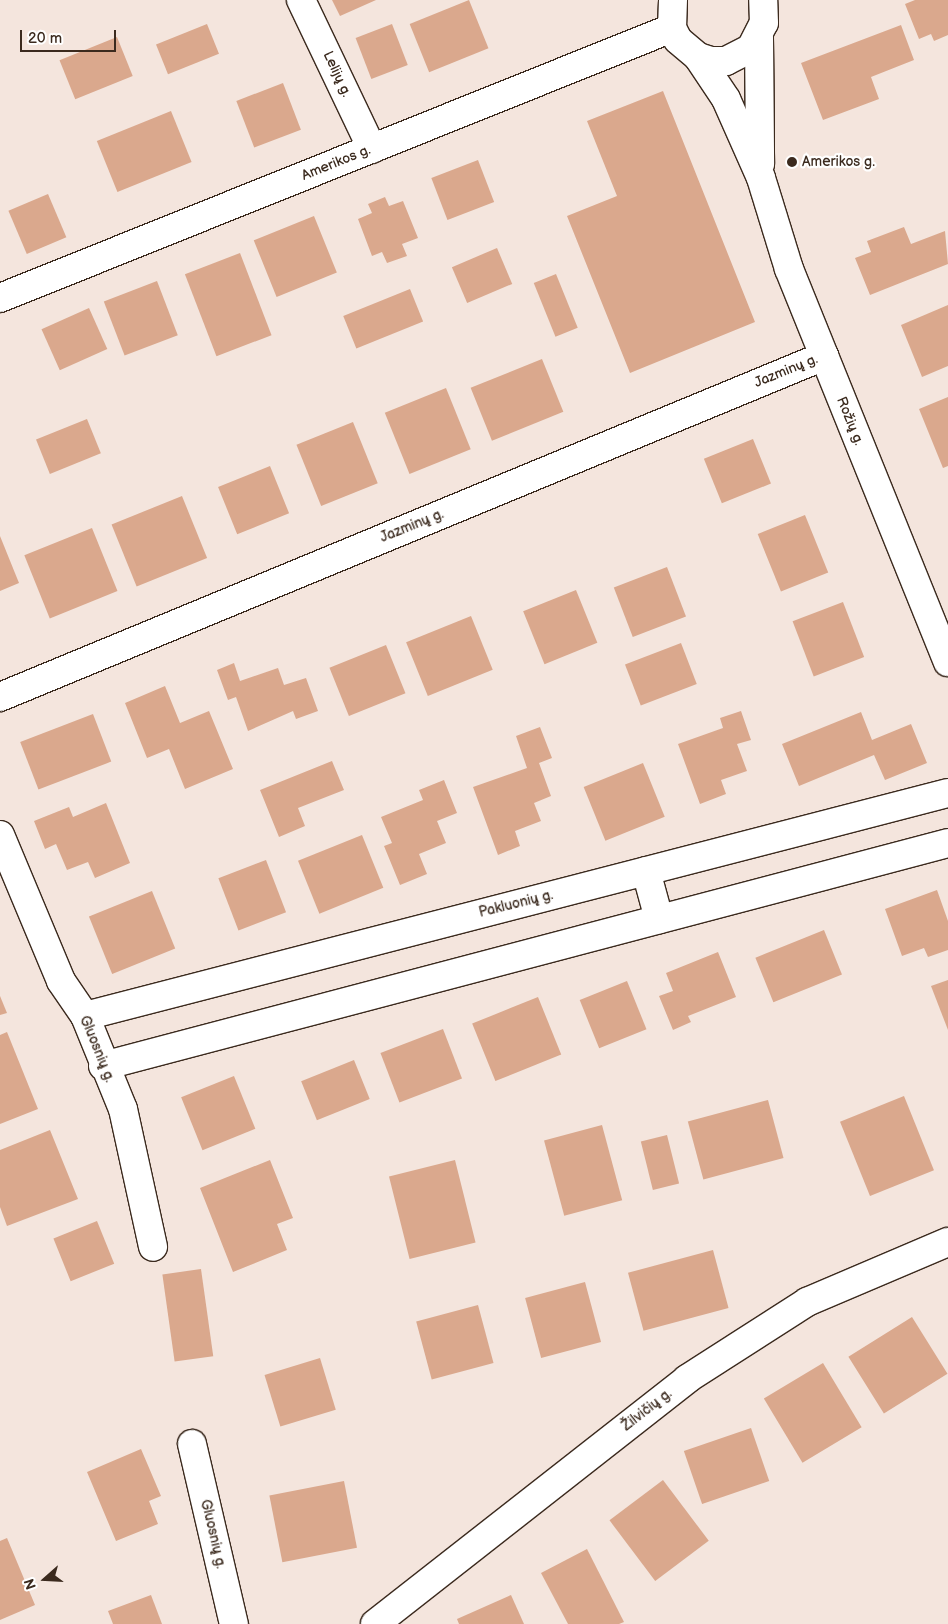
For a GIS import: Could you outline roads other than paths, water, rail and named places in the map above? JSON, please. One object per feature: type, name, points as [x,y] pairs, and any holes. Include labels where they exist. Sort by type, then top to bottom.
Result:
[{"type":"street","name":"Lelijų g.","points":[[302,0],[372,149]]},
{"type":"street","points":[[672,28],[673,0]]},
{"type":"street","name":"Rožių g.","points":[[761,178],[759,37],[764,23],[763,0]]},
{"type":"street","name":"Amerikos g.","points":[[0,298],[672,28]]},
{"type":"street","name":"Rožių g.","points":[[672,28],[698,57],[726,99],[761,178],[771,220],[948,662]]},
{"type":"street","points":[[698,57],[718,61],[739,56],[759,37]]},
{"type":"street","name":"Jazminų g.","points":[[0,697],[824,356]]},
{"type":"street","name":"Pakluonių g.","points":[[85,1016],[948,793]]},
{"type":"street","name":"Gluosnių g.","points":[[0,835],[61,981],[85,1016],[103,1066],[123,1109],[153,1247]]},
{"type":"street","points":[[103,1066],[948,843]]},
{"type":"street","points":[[646,871],[660,919]]},
{"type":"street","name":"Žilvičių g.","points":[[375,1624],[687,1379],[807,1302],[948,1242]]},
{"type":"street","name":"Gluosnių g.","points":[[192,1444],[234,1624]]},
{"type":"place","name":"Amerikos g.","points":[[792,162]]}]
